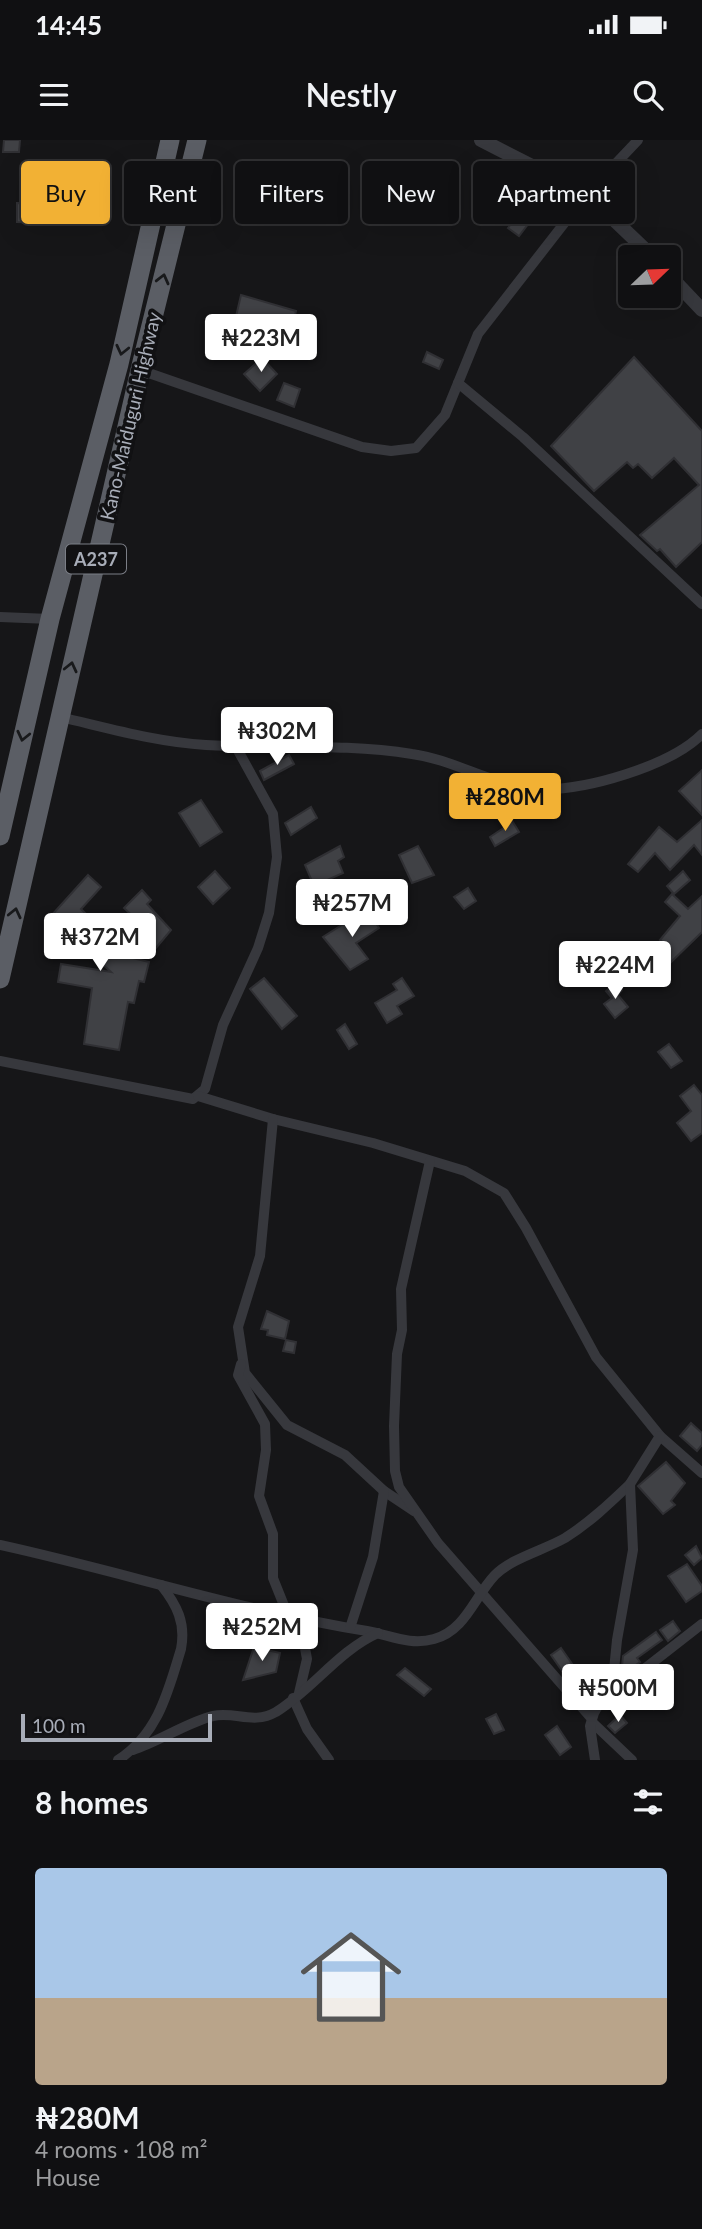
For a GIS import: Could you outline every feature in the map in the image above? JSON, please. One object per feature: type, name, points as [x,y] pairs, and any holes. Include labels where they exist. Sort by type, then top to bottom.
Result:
[{"type":"highway","name":"Kano-Maiduguri Highway","points":[[0,836],[50,619],[119,364],[170,140]]},
{"type":"highway","name":"Kano-Maiduguri Highway","points":[[0,979],[140,370],[197,140]]},
{"type":"street","points":[[481,140],[522,161]]},
{"type":"street","points":[[618,161],[638,140]]},
{"type":"street","points":[[140,370],[362,447],[391,452],[416,448],[445,415],[478,334],[564,224]]},
{"type":"street","points":[[618,224],[640,245]]},
{"type":"street","points":[[681,288],[702,310]]},
{"type":"street","points":[[458,383],[523,437],[632,540],[692,591],[702,604]]},
{"type":"street","points":[[692,591],[702,584]]},
{"type":"street","points":[[0,617],[50,619]]},
{"type":"street","points":[[60,717],[147,736],[204,744],[325,746],[415,754],[491,780],[539,789],[571,788],[646,767],[702,734]]},
{"type":"street","points":[[198,1096],[205,1089],[223,1025],[258,948],[269,913],[277,857],[273,814],[234,745]]},
{"type":"street","points":[[0,1061],[187,1097],[198,1096],[465,1171],[504,1194],[526,1228],[596,1357],[660,1436],[702,1473]]},
{"type":"street","points":[[273,1119],[260,1256],[238,1327],[242,1362],[253,1386],[287,1425],[345,1455],[384,1490],[418,1513]]},
{"type":"street","points":[[430,1161],[401,1289],[402,1330],[397,1354],[394,1426],[395,1471],[399,1487],[438,1543],[592,1720],[632,1760]]},
{"type":"street","points":[[242,1362],[238,1375],[262,1416],[267,1434],[258,1496],[273,1534],[273,1578],[294,1619],[307,1659],[296,1696],[307,1729],[329,1760]]},
{"type":"street","points":[[0,1545],[294,1619],[378,1633],[408,1642],[434,1639],[459,1624],[495,1574],[566,1537],[595,1517],[630,1484],[660,1436]]},
{"type":"street","points":[[594,1760],[592,1720],[613,1680],[617,1640],[633,1550],[635,1529],[630,1484]]},
{"type":"street","points":[[350,1628],[373,1557],[384,1490]]},
{"type":"street","points":[[118,1760],[133,1750],[152,1729],[159,1715],[184,1635],[175,1603],[161,1585]]},
{"type":"street","points":[[602,1702],[702,1624]]},
{"type":"street","points":[[133,1750],[157,1742],[211,1716],[226,1715],[253,1720],[274,1713],[360,1641],[378,1633]]},
{"type":"building","points":[[4,140],[20,140],[19,152],[3,152]]},
{"type":"building","points":[[17,203],[21,203],[21,222],[17,222]]},
{"type":"building","points":[[511,224],[528,224],[519,236],[508,228]]},
{"type":"building","points":[[241,295],[296,311],[289,341],[234,325]]},
{"type":"building","points":[[427,352],[443,360],[439,369],[423,362]]},
{"type":"building","points":[[634,357],[702,431],[702,542],[676,567],[660,549],[657,551],[640,535],[699,485],[674,458],[652,478],[638,464],[633,468],[627,462],[594,491],[551,446]]},
{"type":"building","points":[[262,358],[277,374],[260,391],[244,374]]},
{"type":"building","points":[[284,383],[300,389],[294,407],[277,400]]},
{"type":"building","points":[[289,755],[294,764],[264,780],[260,771]]},
{"type":"building","points":[[702,770],[702,815],[679,791]]},
{"type":"building","points":[[201,800],[222,832],[200,846],[179,813]]},
{"type":"building","points":[[311,807],[317,818],[291,835],[285,823]]},
{"type":"building","points":[[511,819],[519,832],[495,846],[490,837],[505,827],[503,824]]},
{"type":"building","points":[[702,820],[702,855],[694,845],[670,870],[655,853],[638,872],[628,864],[659,827],[677,842]]},
{"type":"building","points":[[340,846],[344,857],[338,861],[343,873],[314,886],[305,865]]},
{"type":"building","points":[[418,846],[434,875],[412,883],[399,855]]},
{"type":"building","points":[[215,871],[230,888],[213,904],[198,887]]},
{"type":"building","points":[[683,871],[690,880],[674,894],[667,886]]},
{"type":"building","points":[[88,875],[101,887],[81,909],[91,919],[88,922],[108,941],[100,950],[149,962],[144,982],[139,981],[134,1003],[128,1002],[119,1050],[84,1044],[92,988],[58,982],[61,964],[111,972],[82,945],[88,947],[92,942],[70,921],[64,928],[51,916]]},
{"type":"building","points":[[468,888],[476,901],[464,909],[454,897]]},
{"type":"building","points":[[142,890],[151,900],[147,904],[171,930],[156,948],[147,939],[152,934],[124,908]]},
{"type":"building","points":[[672,894],[688,909],[702,896],[702,932],[667,966],[660,959],[670,949],[660,940],[680,916],[665,902]]},
{"type":"building","points":[[367,909],[379,928],[356,943],[368,959],[350,970],[323,937]]},
{"type":"building","points":[[264,978],[297,1016],[282,1029],[250,989]]},
{"type":"building","points":[[402,978],[414,996],[397,1006],[402,1014],[387,1023],[375,1003],[397,990],[393,984]]},
{"type":"building","points":[[615,983],[622,990],[618,995],[628,1007],[615,1018],[604,1004],[612,998],[606,991]]},
{"type":"building","points":[[345,1024],[357,1044],[349,1049],[337,1030]]},
{"type":"building","points":[[669,1044],[682,1061],[671,1068],[658,1052]]},
{"type":"building","points":[[694,1085],[702,1095],[702,1133],[691,1141],[677,1123],[691,1111],[680,1096]]},
{"type":"building","points":[[267,1311],[289,1321],[285,1339],[267,1335],[268,1330],[261,1329]]},
{"type":"building","points":[[286,1340],[296,1342],[294,1353],[283,1351]]},
{"type":"building","points":[[691,1423],[702,1433],[702,1445],[697,1451],[680,1436]]},
{"type":"building","points":[[666,1462],[685,1483],[671,1501],[675,1505],[663,1514],[638,1486]]},
{"type":"building","points":[[696,1546],[702,1558],[694,1565],[685,1555]]},
{"type":"building","points":[[687,1564],[702,1586],[702,1591],[686,1602],[668,1576]]},
{"type":"building","points":[[673,1621],[680,1631],[668,1641],[660,1630]]},
{"type":"building","points":[[656,1632],[662,1640],[637,1658],[640,1662],[626,1672],[622,1667],[623,1656]]},
{"type":"building","points":[[254,1647],[280,1653],[276,1672],[243,1680]]},
{"type":"building","points":[[561,1648],[582,1678],[572,1685],[551,1655]]},
{"type":"building","points":[[405,1668],[431,1689],[424,1696],[397,1675]]},
{"type":"building","points":[[655,1685],[666,1699],[654,1709],[643,1694]]},
{"type":"building","points":[[496,1714],[504,1730],[494,1734],[486,1719]]},
{"type":"building","points":[[620,1715],[627,1723],[615,1733],[608,1726]]},
{"type":"building","points":[[557,1726],[571,1747],[560,1755],[545,1735]]}]
